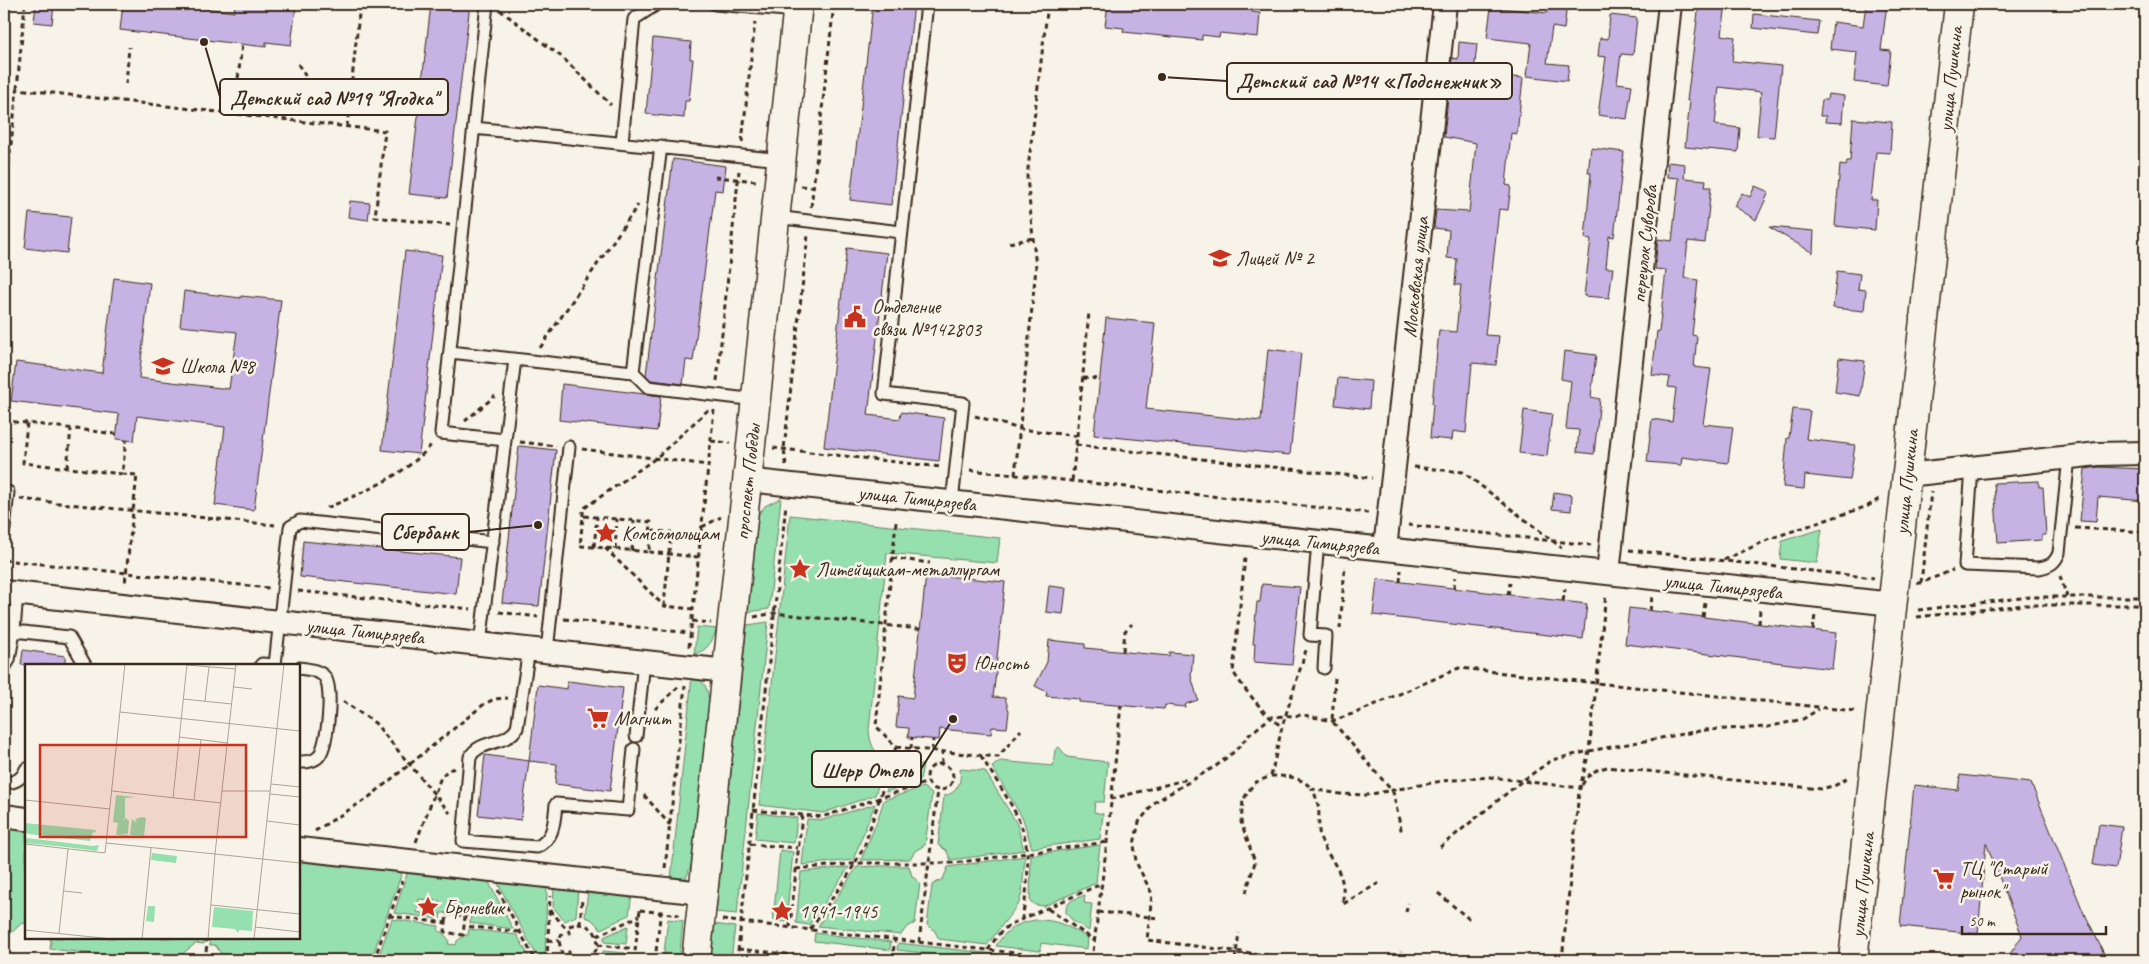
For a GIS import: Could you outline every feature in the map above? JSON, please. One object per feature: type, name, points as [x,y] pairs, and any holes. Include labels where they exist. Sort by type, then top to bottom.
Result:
[{"type":"main road","name":"улица Пушкина","points":[[1853,960],[1907,594],[1915,477],[1959,4]]},
{"type":"main road","name":"проспект Победы","points":[[696,960],[678,895],[727,671],[798,8]]},
{"type":"street","name":"Московская улица","points":[[1385,549],[1444,4]]},
{"type":"street","name":"переулок Суворова","points":[[1599,572],[1611,548],[1670,4]]},
{"type":"street","points":[[1915,477],[1972,468],[2069,457],[2108,453],[2145,453]]},
{"type":"street","name":"улица Тимирязева","points":[[747,480],[1599,572],[1907,594]]},
{"type":"street","name":"улица Тимирязева","points":[[11,592],[727,671]]},
{"type":"street","points":[[4,816],[25,819]]},
{"type":"street","points":[[305,841],[487,870],[551,876],[678,895]]},
{"type":"lane","points":[[488,4],[450,352],[445,434],[505,440]]},
{"type":"lane","points":[[622,142],[634,19],[657,4]]},
{"type":"lane","points":[[716,4],[798,8]]},
{"type":"lane","points":[[927,4],[884,394],[963,403],[952,502]]},
{"type":"lane","points":[[474,128],[781,160]]},
{"type":"lane","points":[[633,372],[661,146]]},
{"type":"lane","points":[[775,217],[901,232]]},
{"type":"lane","points":[[450,352],[633,372],[648,387],[756,400]]},
{"type":"lane","points":[[480,644],[515,359]]},
{"type":"lane","points":[[568,447],[550,618],[522,699],[519,720],[514,733],[504,740],[479,748],[470,757],[463,841],[538,847],[546,842],[551,835],[556,804],[628,810],[634,749]]},
{"type":"lane","points":[[1972,468],[1965,565],[2039,568],[2048,566],[2056,561],[2059,553],[2069,457]]},
{"type":"lane","points":[[4,530],[8,492],[8,495]]},
{"type":"lane","points":[[275,664],[283,589],[295,524],[493,542]]},
{"type":"lane","points":[[1318,542],[1310,635],[1326,636],[1324,668]]},
{"type":"lane","points":[[4,668],[10,655],[14,631],[11,592]]},
{"type":"lane","points":[[14,631],[69,637],[84,664]]},
{"type":"lane","points":[[636,731],[644,662]]},
{"type":"lane","points":[[300,668],[318,672],[325,676],[330,693],[325,742],[322,753],[317,759],[300,762]]},
{"type":"lane","points":[[4,783],[18,780],[25,771]]},
{"type":"path","points":[[4,208],[26,4]]},
{"type":"path","points":[[346,127],[360,4]]},
{"type":"path","points":[[1015,475],[1036,268],[1027,177],[1048,4]]},
{"type":"path","points":[[715,396],[756,7]]},
{"type":"path","points":[[500,10],[563,58],[624,117]]},
{"type":"path","points":[[234,114],[242,44]]},
{"type":"path","points":[[126,84],[130,46]]},
{"type":"path","points":[[298,64],[325,108]]},
{"type":"path","points":[[17,88],[385,131],[375,217],[463,227]]},
{"type":"path","points":[[531,361],[658,177]]},
{"type":"path","points":[[1009,243],[1034,238]]},
{"type":"path","points":[[1072,481],[1089,312]]},
{"type":"path","points":[[1083,378],[1100,380]]},
{"type":"path","points":[[8,495],[133,510],[295,524],[370,489],[414,463],[445,434],[512,383]]},
{"type":"path","points":[[687,667],[714,404],[656,458],[584,509],[583,516],[580,546],[698,557]]},
{"type":"path","points":[[962,413],[1020,428],[1077,436]]},
{"type":"path","points":[[4,420],[116,434]]},
{"type":"path","points":[[27,423],[22,463],[137,475],[126,567]]},
{"type":"path","points":[[67,468],[71,428]]},
{"type":"path","points":[[122,474],[126,440]]},
{"type":"path","points":[[505,440],[708,465]]},
{"type":"path","points":[[711,441],[1072,481],[1388,519],[1555,542],[1723,560],[1907,594],[2145,597]]},
{"type":"path","points":[[1076,446],[1393,472],[1463,472],[1555,542],[1599,572],[1597,683],[1589,751],[1580,788],[1562,960]]},
{"type":"path","points":[[1723,560],[1772,538],[1868,506],[1915,477]]},
{"type":"path","points":[[1907,594],[1915,477]]},
{"type":"path","points":[[583,516],[651,522],[649,552]]},
{"type":"path","points":[[594,547],[597,517]]},
{"type":"path","points":[[614,549],[617,519]]},
{"type":"path","points":[[632,551],[634,521]]},
{"type":"path","points":[[896,522],[876,726],[896,747],[998,757],[1021,730]]},
{"type":"path","points":[[2062,528],[2145,532]]},
{"type":"path","points":[[650,531],[671,532],[664,606]]},
{"type":"path","points":[[604,548],[664,606],[693,609]]},
{"type":"path","points":[[892,558],[930,563]]},
{"type":"path","points":[[1245,558],[1233,672],[1245,689],[1282,726]]},
{"type":"path","points":[[4,560],[690,633]]},
{"type":"path","points":[[2056,561],[2066,597]]},
{"type":"path","points":[[1907,594],[1965,565]]},
{"type":"path","points":[[1918,617],[2025,605],[2145,605]]},
{"type":"path","points":[[692,621],[718,624],[774,613],[920,629]]},
{"type":"path","points":[[1123,651],[1125,631],[1132,624]]},
{"type":"path","points":[[1271,776],[1285,715],[1303,663],[1310,635]]},
{"type":"path","points":[[1305,960],[1147,940],[1152,894],[1136,862],[1134,844],[1139,822],[1155,802],[1216,766],[1271,717],[1304,715],[1332,721],[1358,712],[1459,668],[1855,712]]},
{"type":"path","points":[[636,731],[685,681],[670,825],[678,895]]},
{"type":"path","points":[[330,693],[375,723],[464,829]]},
{"type":"path","points":[[305,841],[368,798],[483,705],[494,699],[522,699]]},
{"type":"path","points":[[1092,960],[1107,842],[1121,705]]},
{"type":"path","points":[[1440,847],[1522,781],[1552,760],[1589,751],[1704,730],[1768,726],[1803,719],[1819,709]]},
{"type":"path","points":[[1332,721],[1393,792],[1402,834]]},
{"type":"path","points":[[911,749],[912,737]]},
{"type":"path","points":[[932,751],[933,740]]},
{"type":"path","points":[[810,929],[856,863],[871,828],[896,747]]},
{"type":"path","points":[[942,752],[942,764]]},
{"type":"path","points":[[980,755],[1014,809],[1025,838],[1028,853],[1022,918]]},
{"type":"path","points":[[942,764],[949,768],[953,778],[946,788],[938,790],[934,789],[928,782],[927,773],[930,769],[942,764]]},
{"type":"path","points":[[1580,788],[1588,775],[1595,770],[1607,767],[1820,789],[1836,786],[1848,778]]},
{"type":"path","points":[[1246,893],[1255,862],[1241,822],[1243,800],[1254,783],[1271,776],[1288,776],[1305,781],[1312,789],[1318,800],[1320,815],[1319,832],[1322,842],[1342,880],[1343,904],[1379,883]]},
{"type":"path","points":[[1111,799],[1193,778]]},
{"type":"path","points":[[1312,789],[1340,794],[1366,795],[1393,792],[1442,781],[1490,778],[1580,788]]},
{"type":"path","points":[[631,780],[670,825]]},
{"type":"path","points":[[753,810],[822,817],[928,782]]},
{"type":"path","points":[[919,942],[938,790]]},
{"type":"path","points":[[790,927],[802,815]]},
{"type":"path","points":[[796,869],[856,863],[964,862],[1107,842]]},
{"type":"path","points":[[750,844],[798,848]]},
{"type":"path","points":[[487,870],[519,932],[536,960]]},
{"type":"path","points":[[547,960],[551,876]]},
{"type":"path","points":[[988,950],[998,935],[1010,925],[1101,884]]},
{"type":"path","points":[[1438,892],[1469,919]]},
{"type":"path","points":[[655,960],[660,913],[678,895]]},
{"type":"path","points":[[660,913],[678,895]]},
{"type":"path","points":[[640,910],[678,895],[790,927],[1052,959],[1078,960]]},
{"type":"path","points":[[1406,912],[1408,903]]},
{"type":"path","points":[[1048,908],[1094,940]]},
{"type":"path","points":[[549,910],[572,934]]},
{"type":"path","points":[[640,910],[660,913]]},
{"type":"path","points":[[634,960],[640,910]]},
{"type":"path","points":[[1098,912],[1160,918]]},
{"type":"path","points":[[447,914],[465,916],[463,934],[445,932],[446,923],[447,914]]},
{"type":"path","points":[[389,916],[446,923]]},
{"type":"path","points":[[597,936],[639,916]]},
{"type":"path","points":[[570,926],[586,925],[597,936],[598,945],[594,955],[588,960]]},
{"type":"path","points":[[464,926],[519,932]]},
{"type":"path","points":[[562,933],[559,941],[562,954]]},
{"type":"path","points":[[1235,960],[1239,933]]},
{"type":"path","points":[[205,939],[207,944],[205,960]]},
{"type":"path","points":[[892,960],[894,939]]},
{"type":"path","points":[[548,940],[559,941]]},
{"type":"path","points":[[598,945],[636,949]]},
{"type":"path","points":[[738,949],[842,960]]},
{"type":"path","points":[[562,960],[570,950]]},
{"type":"path","points":[[1399,960],[1401,952]]},
{"type":"path","points":[[594,955],[601,960]]},
{"type":"path","points":[[4,959],[18,960]]},
{"type":"green space","points":[[781,498],[769,609],[748,612],[758,515],[765,506]]},
{"type":"green space","points":[[790,515],[1000,538],[997,563],[887,553],[869,730],[870,740],[874,748],[887,759],[875,795],[823,813],[759,805]]},
{"type":"green space","points":[[1822,529],[1817,563],[1780,559],[1782,541]]},
{"type":"green space","points":[[768,622],[737,914],[716,912],[747,625]]},
{"type":"green space","points":[[697,627],[717,629],[706,648],[694,654]]},
{"type":"green space","points":[[692,676],[700,680],[705,686],[709,702],[692,863],[686,878],[680,881],[671,879]]},
{"type":"green space","points":[[1059,747],[1067,757],[1108,762],[1104,802],[1095,802],[1094,812],[1103,814],[1100,839],[1032,848],[1023,819],[992,767],[1000,761],[1053,766],[1055,750]]},
{"type":"green space","points":[[894,762],[923,765],[920,780],[886,792]]},
{"type":"green space","points":[[960,769],[985,771],[1017,824],[1024,850],[951,860],[946,850],[938,845],[944,796],[949,795],[958,787]]},
{"type":"green space","points":[[923,787],[932,794],[925,845],[915,851],[910,859],[861,860],[884,800]]},
{"type":"green space","points":[[875,804],[853,860],[802,865],[807,819],[823,820]]},
{"type":"green space","points":[[758,813],[797,818],[794,843],[755,839]]},
{"type":"green space","points":[[4,825],[25,828],[25,924],[22,923],[8,936],[7,944],[4,944]]},
{"type":"green space","points":[[1100,845],[1096,883],[1044,906],[1035,905],[1030,901],[1031,855]]},
{"type":"green space","points":[[780,850],[793,852],[786,922],[773,920]]},
{"type":"green space","points":[[1025,856],[1022,893],[1019,903],[987,945],[939,939],[934,930],[927,925],[932,885],[943,879],[948,867]]},
{"type":"green space","points":[[300,858],[403,870],[371,960],[226,960],[215,945],[210,945],[208,939],[300,939]]},
{"type":"green space","points":[[909,866],[912,876],[920,883],[915,923],[906,928],[901,935],[818,926],[857,867]]},
{"type":"green space","points":[[849,867],[809,925],[796,923],[801,872]]},
{"type":"green space","points":[[408,871],[487,879],[513,929],[470,923],[471,915],[467,915],[461,905],[453,904],[452,909],[441,913],[440,919],[430,918],[430,914],[438,915],[440,901],[419,899],[417,912],[426,914],[426,917],[394,913]]},
{"type":"green space","points":[[496,880],[547,886],[545,960],[539,960]]},
{"type":"green space","points":[[554,886],[578,889],[576,916],[565,921],[553,907]]},
{"type":"green space","points":[[588,890],[632,894],[629,915],[601,929],[591,919],[585,917]]},
{"type":"green space","points":[[1085,895],[1084,903],[1092,904],[1089,931],[1072,920],[1066,913],[1069,903]]},
{"type":"green space","points":[[392,919],[439,926],[438,931],[442,932],[449,940],[448,944],[456,945],[457,941],[468,935],[469,929],[517,935],[531,960],[377,960]]},
{"type":"green space","points":[[668,919],[683,921],[679,960],[663,960]]},
{"type":"green space","points":[[1035,920],[1057,922],[1075,930],[1088,938],[1087,949],[1041,943],[1040,951],[996,946],[1012,928]]},
{"type":"green space","points":[[714,924],[735,927],[731,960],[710,960]]},
{"type":"green space","points":[[628,926],[626,944],[604,942],[604,937]]},
{"type":"green space","points":[[815,933],[891,942],[890,950],[814,941]]},
{"type":"green space","points":[[50,939],[203,939],[204,944],[196,943],[181,955],[181,960],[149,960],[50,949]]},
{"type":"green space","points":[[898,943],[1039,959],[985,960],[897,950]]},
{"type":"green space","points":[[603,951],[625,953],[624,960],[607,960],[601,955]]},
{"type":"building","points":[[36,4],[54,4],[52,24],[34,22]]},
{"type":"building","points":[[123,4],[189,4],[189,6],[234,12],[235,4],[296,6],[291,45],[266,42],[266,47],[120,30]]},
{"type":"building","points":[[431,4],[470,4],[447,198],[409,194]]},
{"type":"building","points":[[873,4],[914,4],[891,205],[850,200]]},
{"type":"building","points":[[1108,4],[1229,4],[1253,6],[1252,12],[1260,13],[1258,37],[1220,33],[1219,37],[1202,35],[1202,40],[1123,32],[1124,28],[1105,26]]},
{"type":"building","points":[[1548,4],[1567,4],[1564,29],[1552,27],[1547,63],[1569,65],[1567,81],[1527,76],[1531,43],[1487,38],[1491,7],[1547,13]]},
{"type":"building","points":[[1699,4],[1726,4],[1722,35],[1735,37],[1732,61],[1781,66],[1774,137],[1757,136],[1761,92],[1719,87],[1715,125],[1740,128],[1738,152],[1685,147],[1690,101],[1687,101]]},
{"type":"building","points":[[1866,4],[1887,4],[1881,50],[1891,51],[1887,86],[1854,82],[1857,52],[1830,49],[1833,22],[1863,26]]},
{"type":"building","points":[[1754,14],[1819,21],[1817,35],[1753,28]]},
{"type":"building","points":[[1610,15],[1637,18],[1633,55],[1621,54],[1617,83],[1632,85],[1627,119],[1598,115],[1606,57],[1598,56],[1600,38],[1608,39]]},
{"type":"building","points":[[653,38],[691,42],[690,59],[693,59],[689,101],[685,101],[684,118],[646,114]]},
{"type":"building","points":[[1459,42],[1477,44],[1474,73],[1523,78],[1517,134],[1511,133],[1506,185],[1511,186],[1508,210],[1499,209],[1485,335],[1499,336],[1496,365],[1472,363],[1466,433],[1453,431],[1452,440],[1430,438],[1439,330],[1456,332],[1461,285],[1455,285],[1457,259],[1447,258],[1449,230],[1434,228],[1436,210],[1469,212],[1476,143],[1444,137],[1452,58],[1458,59]]},
{"type":"building","points":[[1828,94],[1844,96],[1842,123],[1825,122],[1826,116],[1820,116],[1822,100],[1827,100]]},
{"type":"building","points":[[1853,119],[1892,122],[1890,153],[1876,152],[1871,200],[1877,200],[1875,230],[1835,226],[1840,165],[1846,166],[1847,161],[1850,161]]},
{"type":"building","points":[[1591,148],[1624,152],[1614,237],[1609,236],[1606,268],[1613,268],[1609,298],[1584,296],[1591,239],[1585,238],[1591,173],[1588,173]]},
{"type":"building","points":[[673,159],[726,166],[723,191],[715,190],[693,361],[686,360],[683,384],[651,380],[646,375]]},
{"type":"building","points":[[1668,162],[1685,164],[1684,178],[1706,180],[1705,187],[1711,187],[1705,243],[1688,241],[1684,278],[1698,280],[1692,335],[1697,336],[1694,367],[1711,369],[1703,424],[1733,427],[1728,463],[1682,457],[1681,465],[1647,462],[1652,419],[1672,422],[1676,388],[1668,387],[1670,377],[1652,375],[1666,270],[1655,269],[1658,239],[1672,241],[1679,178],[1667,177]]},
{"type":"building","points":[[1755,186],[1769,192],[1756,220],[1734,206],[1742,193],[1750,197]]},
{"type":"building","points":[[350,201],[370,203],[368,220],[348,217]]},
{"type":"building","points":[[29,213],[71,217],[67,253],[25,248]]},
{"type":"building","points":[[1769,227],[1814,231],[1813,253]]},
{"type":"building","points":[[847,248],[887,253],[868,415],[900,419],[901,412],[944,418],[939,461],[824,447]]},
{"type":"building","points":[[405,251],[442,255],[419,454],[382,450]]},
{"type":"building","points":[[1837,271],[1860,274],[1858,289],[1866,290],[1864,311],[1833,308]]},
{"type":"building","points":[[114,278],[150,283],[139,378],[229,389],[237,332],[180,326],[184,291],[241,298],[241,296],[281,300],[254,510],[215,505],[225,427],[137,416],[134,441],[116,439],[119,414],[11,401],[16,362],[102,373]]},
{"type":"building","points":[[1106,318],[1155,323],[1146,409],[1261,421],[1268,349],[1301,353],[1290,455],[1094,435]]},
{"type":"building","points":[[1564,351],[1596,355],[1591,397],[1600,399],[1594,454],[1577,452],[1579,430],[1566,429],[1571,381],[1561,379]]},
{"type":"building","points":[[1839,358],[1865,361],[1860,396],[1835,392]]},
{"type":"building","points":[[1338,378],[1371,381],[1369,409],[1335,405]]},
{"type":"building","points":[[562,384],[661,396],[657,431],[559,420]]},
{"type":"building","points":[[1793,409],[1810,411],[1806,439],[1855,445],[1850,480],[1805,475],[1804,489],[1783,487],[1787,438],[1789,438]]},
{"type":"building","points":[[1524,410],[1552,414],[1547,456],[1519,453]]},
{"type":"building","points":[[519,446],[556,450],[539,606],[502,603]]},
{"type":"building","points":[[2099,467],[2145,469],[2145,501],[2098,497],[2096,522],[2080,521],[2085,469]]},
{"type":"building","points":[[2039,481],[2039,487],[2043,487],[2046,535],[2042,535],[2042,540],[1998,543],[1994,483]]},
{"type":"building","points":[[1554,492],[1572,495],[1571,511],[1552,509]]},
{"type":"building","points":[[303,541],[460,557],[456,594],[300,577]]},
{"type":"building","name":"Юность","points":[[926,574],[1005,582],[996,667],[994,666],[996,672],[993,697],[1005,698],[1009,711],[1007,728],[992,727],[991,734],[940,729],[939,740],[908,737],[909,728],[896,727],[899,696],[913,698]]},
{"type":"building","points":[[1377,579],[1587,604],[1583,639],[1373,615]]},
{"type":"building","points":[[1262,584],[1300,587],[1292,665],[1254,662],[1255,644],[1253,644],[1257,602],[1260,602]]},
{"type":"building","points":[[1049,586],[1066,588],[1063,614],[1046,612]]},
{"type":"building","points":[[1629,608],[1836,633],[1832,669],[1625,644]]},
{"type":"building","points":[[1049,640],[1085,644],[1085,648],[1169,656],[1169,652],[1193,654],[1191,676],[1198,700],[1186,704],[1185,707],[1165,705],[1164,709],[1079,702],[1079,699],[1046,696],[1047,692],[1035,686],[1047,662]]},
{"type":"building","points":[[23,650],[65,656],[65,664],[21,665]]},
{"type":"building","points":[[568,681],[623,688],[610,791],[555,784],[557,764],[529,761],[538,685],[567,689]]},
{"type":"building","points":[[485,755],[529,761],[521,820],[478,815]]},
{"type":"building","name":"ТЦ \"Старый рынок\"","points":[[1960,775],[2031,783],[2085,916],[2085,914],[2107,960],[2006,960],[2022,936],[1986,843],[1978,934],[1900,926],[1914,785],[1958,790]]},
{"type":"building","points":[[2099,824],[2122,827],[2116,868],[2093,865]]},
{"type":"place","name":"Детский сад №19 \"Ягодка\"","points":[[204,42]]},
{"type":"place","name":"Детский сад №14 «Подснежник»","points":[[1162,77]]},
{"type":"place","name":"Лицей № 2","points":[[1220,258]]},
{"type":"place","name":"Отделение связи №142803","points":[[855,317]]},
{"type":"place","name":"Школа №8","points":[[163,366]]},
{"type":"place","name":"Сбербанк","points":[[538,525]]},
{"type":"place","name":"Комсомольцам","points":[[606,533]]},
{"type":"place","name":"Литейщикам-металлургам","points":[[800,569]]},
{"type":"place","name":"Юность","points":[[957,663]]},
{"type":"place","name":"Магнит","points":[[598,718]]},
{"type":"place","name":"Шерр Отель","points":[[953,719]]},
{"type":"place","name":"ТЦ \"Старый рынок\"","points":[[1944,879]]},
{"type":"place","name":"Броневик","points":[[428,907]]},
{"type":"place","name":"1941-1945","points":[[782,911]]}]
